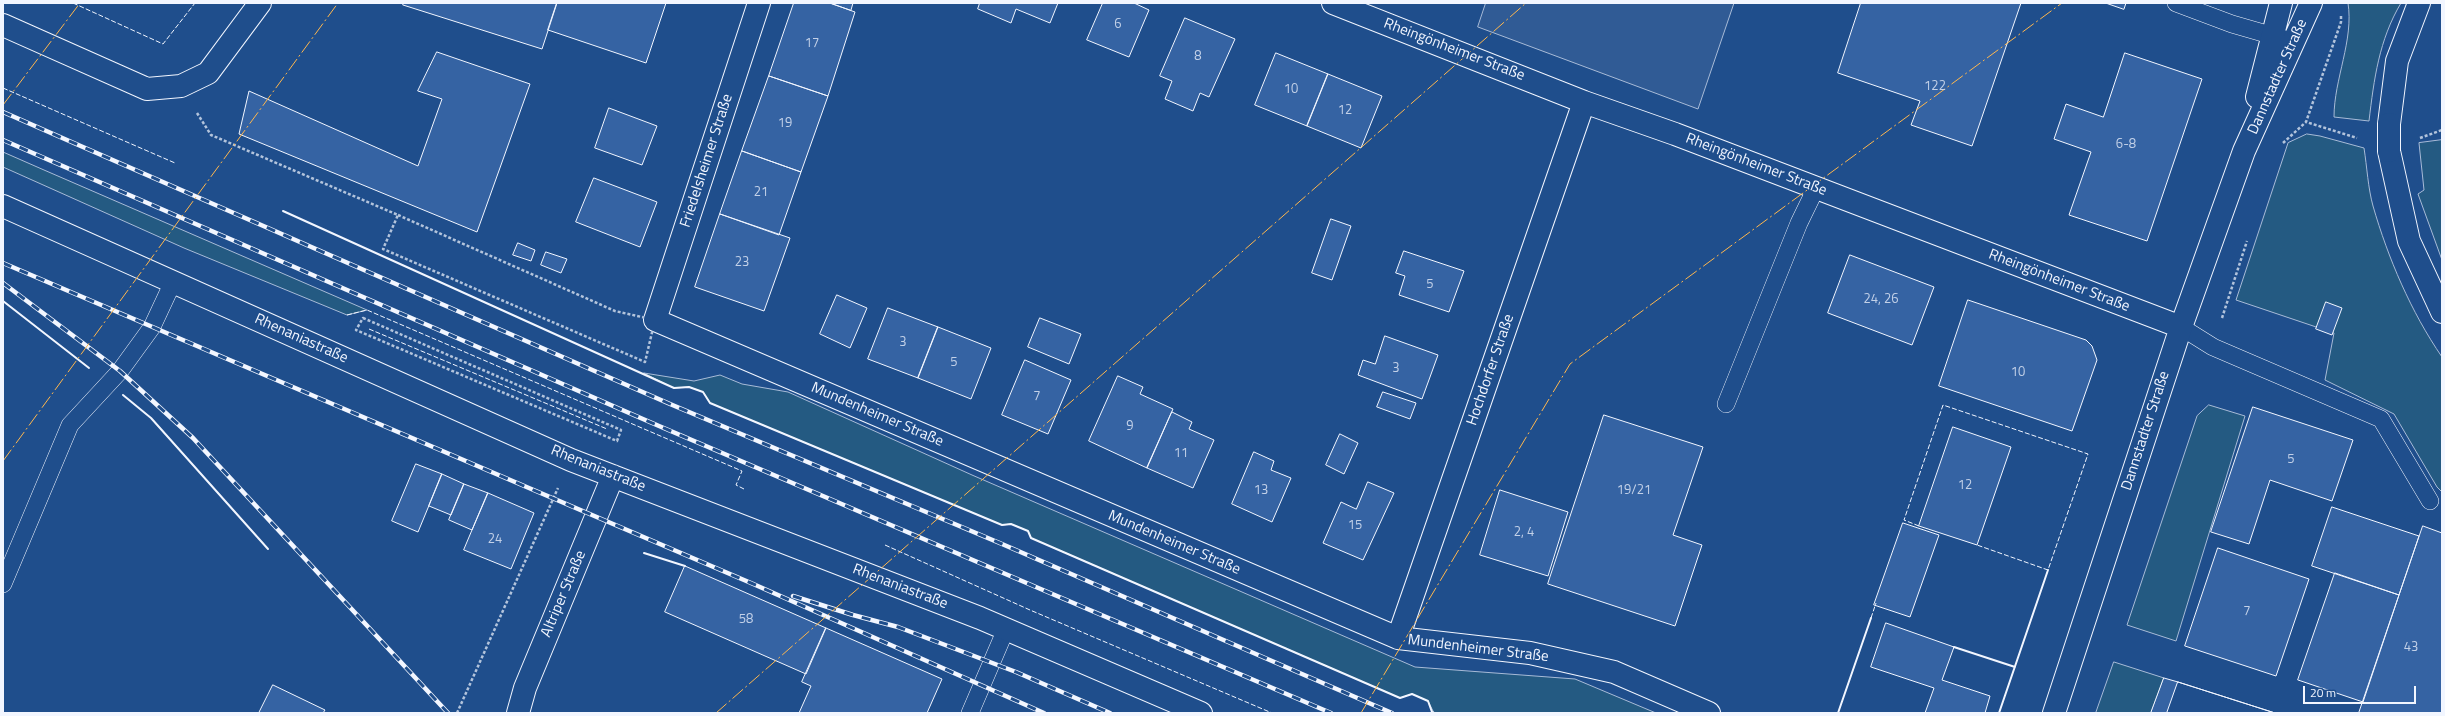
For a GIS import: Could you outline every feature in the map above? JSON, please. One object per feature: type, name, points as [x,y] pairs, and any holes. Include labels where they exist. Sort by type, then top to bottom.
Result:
[{"type":"main road","points":[[3,25],[147,88],[180,86],[208,73],[260,3]]},
{"type":"main road","name":"Friedelsheimer Straße","points":[[655,320],[759,3]]},
{"type":"main road","name":"Rheingönheimer Straße","points":[[1333,3],[1584,102],[1816,188],[2181,327]]},
{"type":"main road","name":"Dannstadter Straße","points":[[2244,151],[2281,3]]},
{"type":"main road","name":"Dannstadter Straße","points":[[2054,713],[2181,327],[2244,151],[2311,3]]},
{"type":"main road","points":[[2419,3],[2397,61],[2389,124],[2389,151],[2410,241],[2442,312]]},
{"type":"main road","name":"Hochdorfer Straße","points":[[1398,638],[1584,102]]},
{"type":"main road","name":"Rhenaniastraße","points":[[3,206],[571,460],[1006,629],[1201,713]]},
{"type":"main road","name":"Mundenheimer Straße","points":[[655,320],[1398,638],[1530,653],[1614,672],[1709,713]]},
{"type":"main road","name":"Altriper Straße","points":[[518,713],[525,688],[613,476]]},
{"type":"lane","points":[[2176,3],[2232,24],[2294,42]]},
{"type":"lane","points":[[1726,404],[1799,223],[1816,188]]},
{"type":"lane","points":[[3,584],[70,425],[120,371],[148,333],[173,282]]},
{"type":"lane","points":[[2181,327],[2212,347],[2381,419],[2430,501]]},
{"type":"lane","points":[[970,713],[1006,629]]},
{"type":"path","points":[[2278,148],[2306,122],[2341,22],[2340,8]]},
{"type":"path","points":[[180,86],[211,135],[398,215],[616,312],[655,320]]},
{"type":"path","points":[[2306,122],[2360,138]]},
{"type":"path","points":[[2414,138],[2422,138],[2442,130]]},
{"type":"path","points":[[398,215],[383,249],[645,362]]},
{"type":"path","points":[[2212,347],[2249,236]]},
{"type":"path","points":[[363,318],[621,430],[617,441],[586,428]]},
{"type":"path","points":[[457,713],[571,460]]},
{"type":"shaded area","points":[[1486,3],[1734,3],[1698,109],[1478,27]]},
{"type":"shaded area","points":[[2348,3],[2401,3],[2387,31],[2379,60],[2369,121],[2334,117],[2337,88],[2348,31]]},
{"type":"shaded area","points":[[2307,134],[2364,148],[2371,199],[2393,265],[2420,322],[2442,357],[2442,492],[2437,487],[2394,414],[2325,380],[2334,333],[2236,300],[2288,143]]},
{"type":"shaded area","points":[[2442,140],[2442,260],[2418,194],[2424,190],[2419,143]]},
{"type":"shaded area","points":[[3,152],[367,310],[347,315],[184,248],[3,167]]},
{"type":"shaded area","points":[[644,373],[694,381],[720,375],[742,384],[788,392],[972,475],[1415,667],[1575,679],[1656,713],[1434,713],[1428,701],[1412,694],[1400,698],[1031,538],[1028,531],[1011,524],[1002,525],[710,403],[703,392],[689,387],[674,388]]},
{"type":"shaded area","points":[[2209,405],[2245,416],[2176,641],[2127,625],[2197,416]]},
{"type":"shaded area","points":[[2114,662],[2164,678],[2151,713],[2096,713]]},
{"type":"building","points":[[404,3],[557,3],[542,49],[403,5]]},
{"type":"building","points":[[557,3],[666,3],[646,63],[548,30]]},
{"type":"building","points":[[794,3],[830,3],[855,12],[828,96],[769,76]]},
{"type":"building","points":[[830,3],[853,3],[851,10]]},
{"type":"building","points":[[980,3],[1058,3],[1050,23],[1016,9],[1011,23],[978,9]]},
{"type":"building","points":[[1103,3],[1134,3],[1149,10],[1129,57],[1087,40]]},
{"type":"building","points":[[1861,3],[2021,3],[1972,146],[1911,125],[1920,101],[1838,73]]},
{"type":"building","points":[[2106,3],[2126,3],[2124,9]]},
{"type":"building","points":[[1185,18],[1235,39],[1209,97],[1200,93],[1193,111],[1165,99],[1172,81],[1160,76]]},
{"type":"building","points":[[437,52],[530,84],[477,232],[239,134],[249,91],[418,166],[442,99],[418,91]]},
{"type":"building","points":[[1276,53],[1328,74],[1307,126],[1255,105]]},
{"type":"building","points":[[2125,53],[2202,79],[2147,241],[2069,215],[2091,152],[2054,139],[2066,104],[2103,117]]},
{"type":"building","points":[[1328,74],[1382,96],[1361,148],[1307,126]]},
{"type":"building","points":[[769,76],[828,96],[801,172],[742,151]]},
{"type":"building","points":[[609,108],[657,126],[642,165],[595,148]]},
{"type":"building","points":[[742,151],[801,172],[779,235],[720,214]]},
{"type":"building","points":[[594,178],[657,202],[640,247],[576,222]]},
{"type":"building","points":[[720,214],[790,238],[764,311],[695,287]]},
{"type":"building","points":[[1331,219],[1351,226],[1332,280],[1312,273]]},
{"type":"building","points":[[518,243],[535,250],[531,261],[513,255]]},
{"type":"building","points":[[1404,251],[1464,271],[1449,312],[1399,295],[1405,276],[1396,273]]},
{"type":"building","points":[[546,252],[567,259],[561,273],[541,265]]},
{"type":"building","points":[[1850,255],[1934,287],[1912,345],[1828,313]]},
{"type":"building","points":[[837,295],[867,308],[850,348],[820,334]]},
{"type":"building","points":[[1968,300],[2086,340],[2092,346],[2097,360],[2072,431],[1939,386]]},
{"type":"building","points":[[2326,302],[2342,308],[2332,335],[2316,329]]},
{"type":"building","points":[[888,308],[938,327],[918,378],[868,359]]},
{"type":"building","points":[[1040,318],[1081,334],[1069,364],[1028,347]]},
{"type":"building","points":[[938,327],[991,348],[971,399],[918,378]]},
{"type":"building","points":[[1385,336],[1438,355],[1422,399],[1358,375],[1363,360],[1375,364]]},
{"type":"building","points":[[1025,360],[1071,380],[1048,434],[1002,415]]},
{"type":"building","points":[[1118,376],[1143,387],[1140,394],[1173,409],[1147,468],[1089,441]]},
{"type":"building","points":[[1383,392],[1416,403],[1410,419],[1377,407]]},
{"type":"building","points":[[2253,407],[2353,440],[2332,501],[2270,480],[2249,544],[2211,532]]},
{"type":"building","points":[[1172,412],[1192,422],[1189,429],[1214,440],[1193,488],[1147,468]]},
{"type":"building","points":[[1604,415],[1703,447],[1673,535],[1702,545],[1675,626],[1548,584]]},
{"type":"building","points":[[1953,427],[2011,447],[1977,545],[1919,526]]},
{"type":"building","points":[[1340,434],[1358,443],[1344,474],[1326,465]]},
{"type":"building","points":[[1254,452],[1274,461],[1271,470],[1291,478],[1272,522],[1232,504]]},
{"type":"building","points":[[416,464],[442,474],[418,532],[392,521]]},
{"type":"building","points":[[442,474],[464,484],[451,515],[429,506]]},
{"type":"building","points":[[1368,482],[1394,493],[1363,560],[1323,543],[1341,502],[1356,509]]},
{"type":"building","points":[[464,484],[488,493],[472,530],[449,520]]},
{"type":"building","points":[[1500,490],[1568,512],[1548,576],[1480,555]]},
{"type":"building","points":[[488,493],[534,513],[511,569],[464,550]]},
{"type":"building","points":[[2332,507],[2419,536],[2399,595],[2312,566]]},
{"type":"building","points":[[1903,523],[1939,535],[1910,617],[1874,605]]},
{"type":"building","points":[[2423,526],[2442,533],[2442,713],[2359,713]]},
{"type":"building","points":[[2218,548],[2309,579],[2276,676],[2185,646]]},
{"type":"building","points":[[685,566],[826,628],[806,674],[665,612]]},
{"type":"building","points":[[2335,573],[2399,595],[2363,702],[2298,680]]},
{"type":"building","points":[[1886,623],[1954,647],[1942,680],[1990,696],[1985,713],[1925,713],[1934,688],[1871,667]]},
{"type":"building","points":[[826,628],[942,679],[927,713],[799,713],[811,686],[802,682]]},
{"type":"building","points":[[2164,678],[2178,682],[2275,713],[2151,713]]},
{"type":"building","points":[[2178,682],[2275,713],[2167,713]]},
{"type":"building","points":[[273,685],[325,710],[323,713],[259,713]]},
{"type":"railway","points":[[3,112],[670,404],[1002,544],[1392,713]]},
{"type":"railway","points":[[3,140],[659,426],[1331,713]]},
{"type":"railway","points":[[3,263],[751,583],[1044,713]]},
{"type":"railway","points":[[3,283],[120,371],[193,438],[448,713]]},
{"type":"railway","points":[[793,596],[853,615],[898,627],[1016,672],[1110,713]]},
{"type":"fence","points":[[73,3],[163,44],[195,3]]},
{"type":"fence","points":[[3,88],[175,163]]},
{"type":"fence","points":[[347,315],[367,310],[742,471],[736,485],[744,489]]},
{"type":"fence","points":[[369,329],[607,429]]},
{"type":"fence","points":[[1919,526],[1904,520],[1943,405],[2088,454],[2048,570],[1977,545]]},
{"type":"fence","points":[[885,545],[1030,610],[1272,713]]},
{"type":"fence","points":[[1871,618],[1876,603]]},
{"type":"wall","points":[[283,211],[674,388],[689,387],[703,392],[710,403],[1002,525],[1011,524],[1028,531],[1031,538],[1400,698],[1412,694],[1428,701],[1432,712],[1434,713]]},
{"type":"wall","points":[[3,301],[89,368]]},
{"type":"wall","points":[[123,395],[151,418],[268,549]]},
{"type":"wall","points":[[644,553],[685,566]]},
{"type":"wall","points":[[1999,713],[2048,570]]},
{"type":"wall","points":[[1838,713],[1871,618]]},
{"type":"wall","points":[[1954,647],[2015,667]]},
{"type":"power","points":[[3,105],[80,3]]},
{"type":"power","points":[[3,461],[338,3]]},
{"type":"power","points":[[716,713],[1526,3]]},
{"type":"power","points":[[1361,713],[1570,364],[2062,3]]}]
